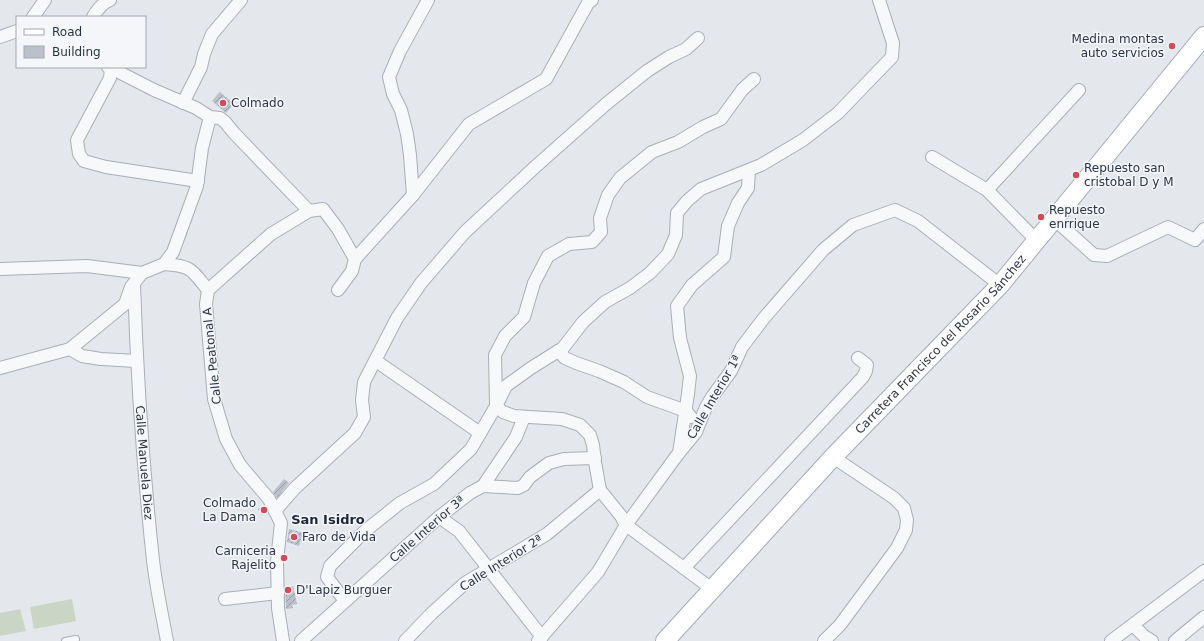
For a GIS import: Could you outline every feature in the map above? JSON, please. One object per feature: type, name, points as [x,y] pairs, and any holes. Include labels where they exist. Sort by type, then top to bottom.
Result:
[{"type":"main road","name":"Carretera Francisco del Rosario Sánchez","points":[[665,641],[833,457],[1000,285],[1204,36]]},
{"type":"street","points":[[34,16],[45,0]]},
{"type":"street","points":[[94,16],[104,2],[110,0]]},
{"type":"street","points":[[183,103],[201,67],[204,54],[212,34],[241,0]]},
{"type":"street","points":[[414,195],[407,134],[401,110],[389,77],[400,52],[428,0]]},
{"type":"street","points":[[338,290],[352,271],[354,259],[414,195],[469,124],[546,79],[588,3],[592,0]]},
{"type":"street","points":[[345,601],[327,577],[330,566],[365,531],[400,503],[434,484],[471,449],[506,386],[530,368],[563,348],[583,322],[605,302],[630,288],[650,273],[668,254],[676,235],[677,213],[687,201],[701,189],[761,165],[803,140],[838,113],[892,57],[893,43],[879,0]]},
{"type":"street","points":[[0,37],[16,30]]},
{"type":"street","points":[[275,511],[295,488],[355,433],[364,417],[362,400],[364,382],[401,312],[421,283],[465,232],[535,167],[618,95],[647,71],[669,57],[686,49],[698,38]]},
{"type":"street","points":[[198,181],[106,167],[84,161],[79,154],[77,140],[110,78],[110,68],[154,90],[196,108],[210,117],[220,118],[309,211],[323,209],[338,229],[354,259]]},
{"type":"street","points":[[712,589],[626,525],[621,516],[600,490],[590,435],[580,425],[562,419],[514,416],[503,412],[496,406],[496,355],[505,336],[524,317],[534,284],[548,256],[569,244],[592,242],[601,232],[600,218],[608,195],[620,178],[652,152],[678,142],[703,127],[721,119],[742,90],[754,79]]},
{"type":"street","points":[[987,190],[1079,90]]},
{"type":"street","points":[[164,264],[173,252],[197,186],[202,148],[210,117]]},
{"type":"street","points":[[932,157],[987,190],[1036,240]]},
{"type":"street","points":[[678,454],[686,411],[690,376],[680,338],[677,306],[692,285],[724,257],[728,226],[738,203],[748,188],[749,170]]},
{"type":"street","name":"Calle Interior 1ª","points":[[540,639],[598,572],[626,525],[696,432],[706,407],[731,371],[742,347],[764,318],[823,250],[853,226],[895,210],[918,221],[1000,285]]},
{"type":"street","name":"Calle Peatonal A","points":[[283,641],[278,608],[277,561],[281,523],[269,499],[240,465],[226,439],[214,399],[206,304],[208,290],[271,234],[309,211]]},
{"type":"street","points":[[1054,219],[1094,255],[1107,256],[1168,227],[1200,243],[1204,229]]},
{"type":"street","points":[[0,269],[87,266],[142,273],[164,264],[182,265],[192,270],[208,290]]},
{"type":"street","points":[[0,368],[70,349],[125,304],[131,287],[142,273]]},
{"type":"street","name":"Calle Manuela Diez","points":[[134,284],[136,361],[139,378],[144,458],[154,561],[167,641]]},
{"type":"street","points":[[70,349],[82,356],[100,359],[136,361]]},
{"type":"street","points":[[558,351],[565,358],[624,382],[647,397],[686,411],[695,421],[696,432]]},
{"type":"street","points":[[684,568],[863,377],[867,365],[858,358]]},
{"type":"street","points":[[376,361],[480,433]]},
{"type":"street","points":[[483,486],[516,437],[524,417]]},
{"type":"street","points":[[824,641],[840,625],[897,548],[906,530],[907,520],[904,508],[894,498],[833,457]]},
{"type":"street","points":[[483,486],[518,488],[524,485],[530,477],[549,463],[564,459],[595,458]]},
{"type":"street","name":"Calle Interior 3ª","points":[[301,641],[439,517],[470,493],[483,486]]},
{"type":"street","name":"Calle Interior 2ª","points":[[405,641],[464,583],[547,534],[600,490]]},
{"type":"street","points":[[439,517],[459,531],[540,639]]},
{"type":"street","points":[[1111,641],[1204,571]]},
{"type":"street","points":[[225,599],[278,593]]},
{"type":"street","points":[[1175,641],[1204,617]]},
{"type":"street","points":[[1133,625],[1144,636],[1152,641]]},
{"type":"lane","points":[[66,641],[76,639]]},
{"type":"green space","points":[[72,599],[76,621],[34,629],[30,607]]},
{"type":"green space","points":[[20,609],[26,631],[0,636],[0,613]]},
{"type":"building","name":"Colmado","points":[[220,92],[234,104],[226,113],[212,101]]},
{"type":"building","points":[[284,479],[289,483],[277,498],[273,492]]},
{"type":"building","name":"Colmado La Dama","points":[[264,505],[267,512],[262,515],[258,509]]},
{"type":"building","name":"Faro de Vida","points":[[289,529],[303,533],[299,546],[287,542]]},
{"type":"building","points":[[293,586],[297,604],[292,605],[293,608],[286,609],[285,588]]},
{"type":"place","name":"Medina montas auto servicios","points":[[1172,46]]},
{"type":"place","name":"Colmado","points":[[223,103]]},
{"type":"place","name":"Repuesto san cristobal D y M","points":[[1076,175]]},
{"type":"place","name":"Repuesto enrrique","points":[[1041,217]]},
{"type":"place","name":"Colmado La Dama","points":[[264,510]]},
{"type":"place","name":"Faro de Vida","points":[[294,537]]},
{"type":"place","name":"Carniceria Rajelito","points":[[284,558]]},
{"type":"place","name":"D'Lapiz Burguer","points":[[288,590]]},
{"type":"district","name":"San Isidro","points":[[328,519]]}]
